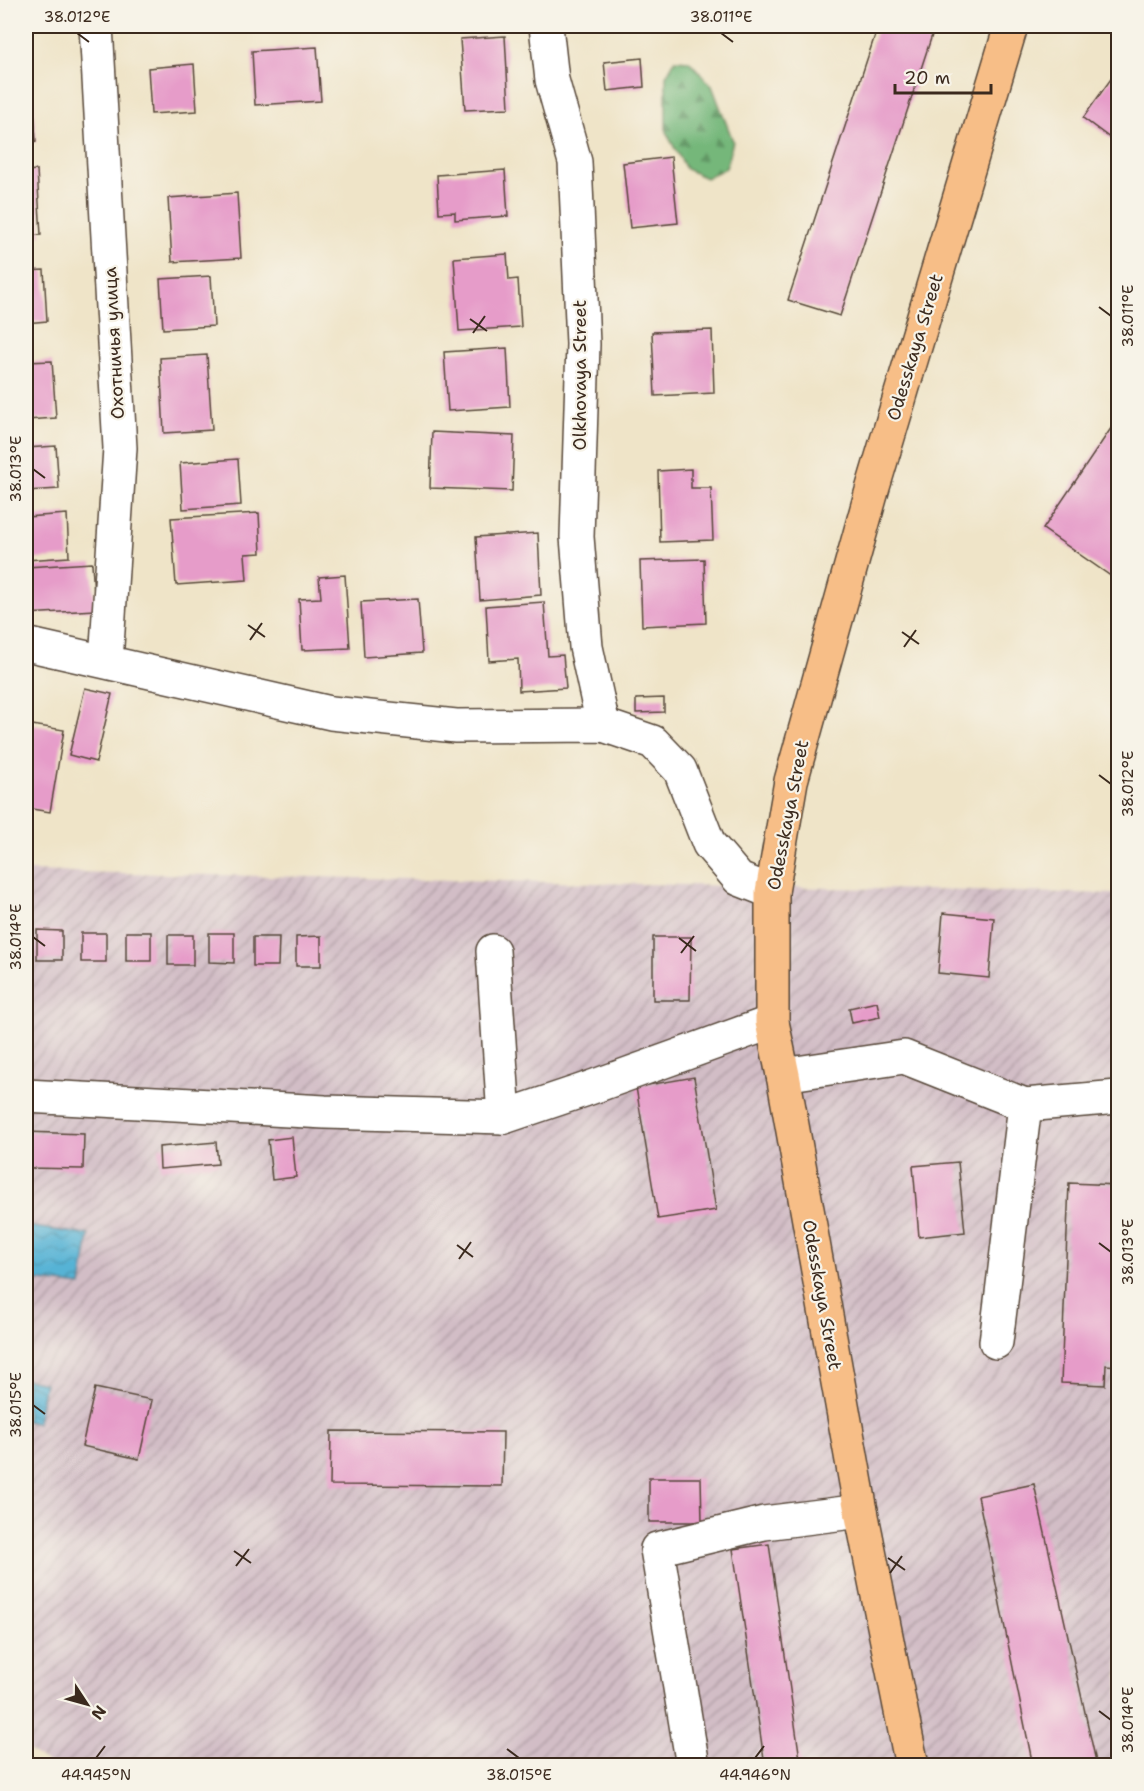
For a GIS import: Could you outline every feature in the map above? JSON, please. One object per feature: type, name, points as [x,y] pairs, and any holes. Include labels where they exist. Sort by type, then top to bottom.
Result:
[{"type":"main road","name":"Odesskaya Street","points":[[912,1766],[861,1511],[772,1022],[772,892],[791,781],[876,476],[1011,26]]},
{"type":"street","name":"Охотничья улица","points":[[96,26],[120,448],[106,661]]},
{"type":"street","name":"Olkhovaya Street","points":[[546,26],[552,80],[575,162],[583,344],[577,537],[586,647],[603,725]]},
{"type":"street","points":[[26,644],[331,713],[456,726],[603,725],[653,742],[680,770],[709,844],[739,879],[772,892]]},
{"type":"street","points":[[493,951],[504,1117]]},
{"type":"street","points":[[26,1096],[325,1112],[504,1117],[772,1022]]},
{"type":"street","points":[[783,1076],[904,1057],[1025,1105],[1119,1097]]},
{"type":"street","points":[[996,1342],[1025,1105]]},
{"type":"street","points":[[693,1766],[657,1550],[764,1524],[861,1511]]},
{"type":"shaded area","points":[[26,871],[1118,894],[1118,1765],[53,1766],[26,1749]]},
{"type":"green space","points":[[675,60],[689,61],[712,86],[733,141],[726,168],[706,178],[686,169],[666,132],[666,76]]},
{"type":"water","points":[[26,1226],[89,1235],[81,1286],[26,1279]]},
{"type":"water","points":[[26,1379],[45,1383],[37,1423],[26,1421]]},
{"type":"building","points":[[878,26],[935,26],[840,316],[788,300]]},
{"type":"building","points":[[505,36],[509,108],[465,110],[460,39]]},
{"type":"building","points":[[317,47],[321,101],[255,105],[252,51]]},
{"type":"building","points":[[642,58],[644,87],[607,91],[604,62]]},
{"type":"building","points":[[194,64],[197,111],[151,114],[148,68]]},
{"type":"building","points":[[1118,69],[1118,144],[1083,118]]},
{"type":"building","points":[[26,95],[33,95],[36,142],[26,142]]},
{"type":"building","points":[[671,157],[678,223],[630,228],[623,163]]},
{"type":"building","points":[[37,170],[41,235],[26,236],[26,171]]},
{"type":"building","points":[[505,170],[508,216],[455,220],[455,212],[439,213],[437,175]]},
{"type":"building","points":[[237,193],[241,258],[172,262],[168,198]]},
{"type":"building","points":[[507,254],[509,280],[518,279],[521,327],[459,331],[454,258]]},
{"type":"building","points":[[44,270],[47,321],[26,323],[26,271]]},
{"type":"building","points":[[211,276],[214,326],[163,329],[160,279]]},
{"type":"building","points":[[712,330],[714,393],[655,396],[652,332]]},
{"type":"building","points":[[507,348],[510,407],[448,411],[444,352]]},
{"type":"building","points":[[207,355],[212,430],[164,433],[160,358]]},
{"type":"building","points":[[52,361],[56,418],[26,420],[26,362]]},
{"type":"building","points":[[1118,418],[1118,581],[1043,529]]},
{"type":"building","points":[[432,432],[514,436],[512,491],[430,488]]},
{"type":"building","points":[[56,446],[59,489],[26,491],[26,448]]},
{"type":"building","points":[[238,459],[241,505],[183,509],[180,463]]},
{"type":"building","points":[[691,469],[691,488],[711,488],[713,540],[660,542],[658,471]]},
{"type":"building","points":[[259,513],[261,553],[245,554],[247,580],[176,585],[171,518]]},
{"type":"building","points":[[67,514],[69,557],[26,560],[26,517]]},
{"type":"building","points":[[538,533],[541,595],[480,600],[476,537]]},
{"type":"building","points":[[704,559],[706,623],[642,626],[640,561]]},
{"type":"building","points":[[92,563],[95,610],[26,614],[26,567]]},
{"type":"building","points":[[345,575],[350,648],[302,650],[299,599],[321,598],[319,577]]},
{"type":"building","points":[[418,599],[422,653],[364,657],[361,602]]},
{"type":"building","points":[[544,602],[548,656],[563,655],[566,688],[519,691],[518,659],[489,661],[486,606]]},
{"type":"building","points":[[85,688],[112,694],[96,762],[69,755]]},
{"type":"building","points":[[664,698],[664,712],[636,713],[636,699]]},
{"type":"building","points":[[26,724],[64,730],[50,812],[26,808]]},
{"type":"building","points":[[943,913],[994,918],[989,978],[938,973]]},
{"type":"building","points":[[37,930],[62,931],[62,960],[37,960]]},
{"type":"building","points":[[126,932],[151,932],[151,961],[126,961]]},
{"type":"building","points":[[81,933],[106,933],[106,962],[81,962]]},
{"type":"building","points":[[209,933],[234,933],[234,963],[209,962]]},
{"type":"building","points":[[168,935],[193,935],[193,965],[168,965]]},
{"type":"building","points":[[321,936],[321,966],[296,966],[296,937]]},
{"type":"building","points":[[253,937],[279,937],[278,966],[253,966]]},
{"type":"building","points":[[653,937],[691,937],[690,1000],[653,1000]]},
{"type":"building","points":[[877,1002],[880,1017],[852,1023],[849,1008]]},
{"type":"building","points":[[694,1077],[716,1210],[658,1219],[636,1087]]},
{"type":"building","points":[[26,1132],[84,1134],[83,1169],[26,1168]]},
{"type":"building","points":[[292,1137],[296,1177],[272,1180],[268,1140]]},
{"type":"building","points":[[216,1142],[218,1164],[160,1169],[159,1147]]},
{"type":"building","points":[[958,1162],[965,1232],[919,1237],[913,1166]]},
{"type":"building","points":[[1069,1183],[1118,1185],[1118,1366],[1106,1365],[1105,1385],[1061,1383]]},
{"type":"building","points":[[95,1388],[152,1400],[139,1459],[82,1446]]},
{"type":"building","points":[[331,1431],[503,1432],[502,1486],[330,1485]]},
{"type":"building","points":[[649,1478],[701,1478],[702,1522],[649,1522]]},
{"type":"building","points":[[1034,1484],[1097,1766],[1033,1766],[978,1496]]},
{"type":"building","points":[[769,1544],[801,1766],[765,1766],[733,1549]]}]
